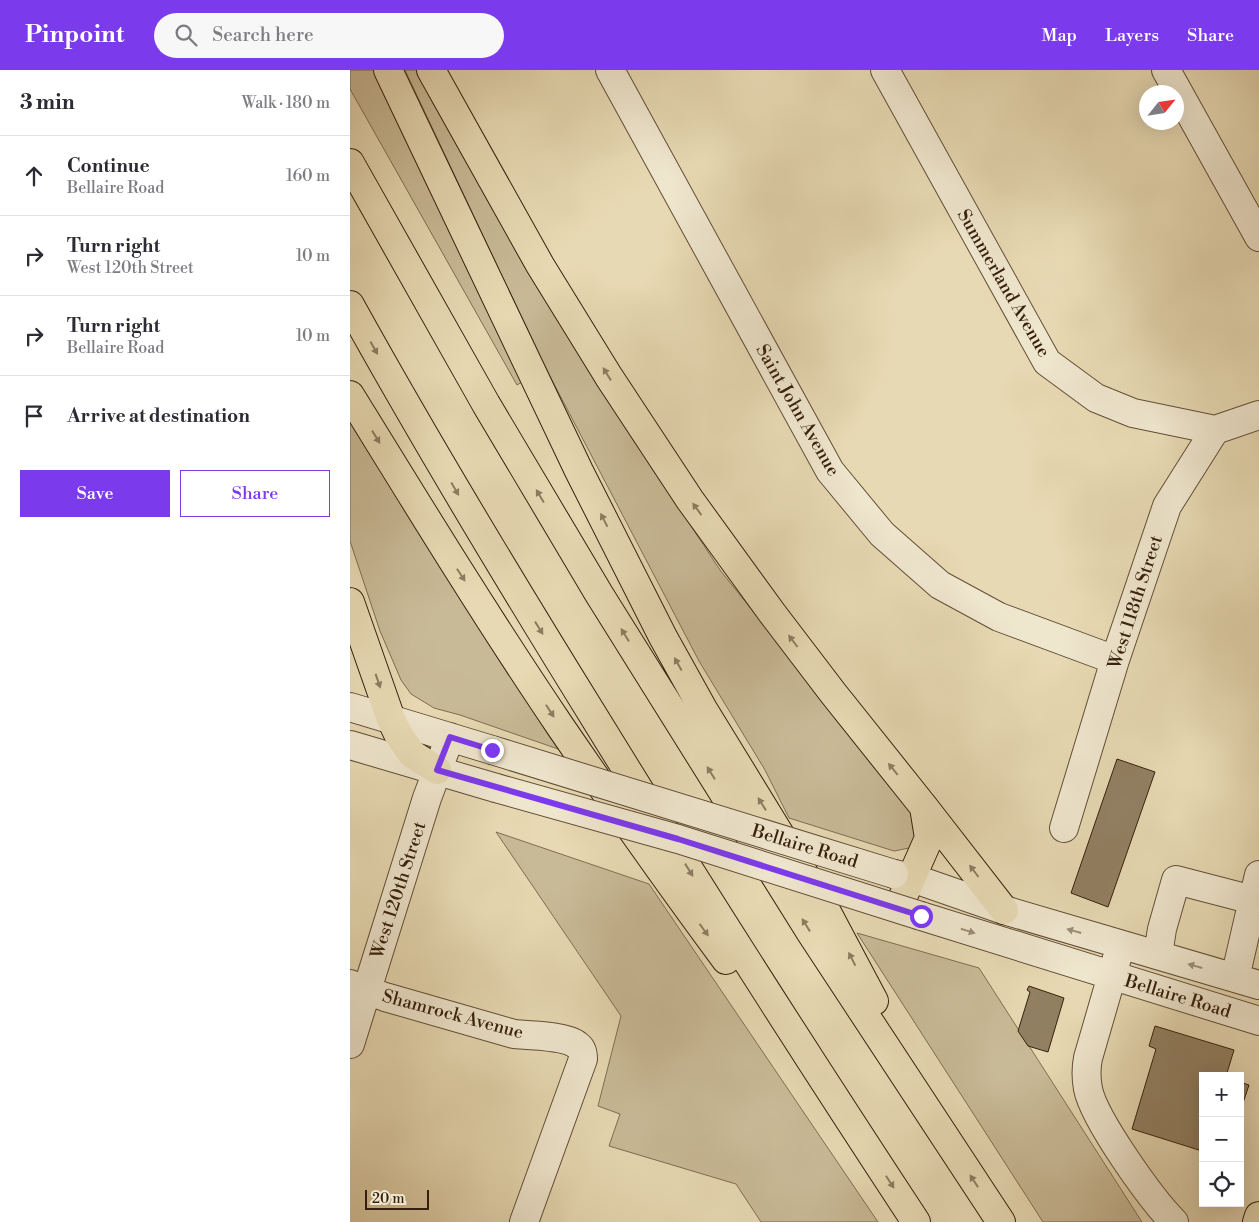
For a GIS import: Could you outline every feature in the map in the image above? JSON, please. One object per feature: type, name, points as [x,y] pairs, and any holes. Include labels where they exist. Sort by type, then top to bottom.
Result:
[{"type":"main road","points":[[388,70],[579,472],[663,637],[703,709],[822,903],[939,1127]]},
{"type":"main road","points":[[431,70],[540,265],[609,376],[690,500],[833,693],[924,806],[1004,910]]},
{"type":"main road","points":[[350,163],[486,404],[599,594],[811,933],[1001,1222]]},
{"type":"main road","points":[[350,305],[399,394],[500,565],[697,884],[916,1222]]},
{"type":"main road","points":[[350,395],[450,558],[560,725],[683,901],[864,1143]]},
{"type":"main road","points":[[350,602],[398,734],[412,754],[437,770]]},
{"type":"main road","points":[[350,624],[355,651],[350,667]]},
{"type":"main road","points":[[910,912],[903,876],[929,838],[924,806]]},
{"type":"main road","points":[[1257,1222],[1259,1216]]},
{"type":"street","name":"Saint John Avenue","points":[[610,70],[830,471],[882,534],[940,585],[999,617],[1116,660]]},
{"type":"street","name":"Summerland Avenue","points":[[885,70],[1047,362],[1096,398],[1133,413],[1215,430]]},
{"type":"street","points":[[1173,72],[1259,237]]},
{"type":"street","points":[[1215,430],[1259,415]]},
{"type":"street","name":"West 118th Street","points":[[1064,828],[1116,660],[1167,506],[1215,430]]},
{"type":"street","name":"Bellaire Road","points":[[350,707],[903,876],[1004,910],[1247,982]]},
{"type":"street","name":"West 120th Street","points":[[350,1044],[358,987],[450,737]]},
{"type":"street","name":"Bellaire Road","points":[[350,745],[678,839],[1259,1022]]},
{"type":"street","points":[[1158,956],[1162,930],[1176,880],[1257,887],[1247,982]]},
{"type":"street","points":[[1121,944],[1088,1058],[1086,1068],[1088,1090],[1110,1134],[1138,1176],[1174,1222]]},
{"type":"street","name":"Shamrock Avenue","points":[[358,987],[385,997],[514,1034],[536,1035],[572,1041],[580,1048],[583,1059],[524,1222]]},
{"type":"shaded area","points":[[350,70],[377,70],[525,380],[517,385],[350,89]]},
{"type":"shaded area","points":[[405,70],[419,70],[608,400],[720,570],[908,805],[919,828],[909,848],[894,851],[789,818],[765,770],[699,661],[543,363]]},
{"type":"shaded area","points":[[350,423],[461,600],[561,750],[460,715],[434,708],[411,694],[401,680],[380,631],[350,541]]},
{"type":"shaded area","points":[[496,832],[649,884],[878,1222],[761,1222],[736,1184],[609,1146],[620,1114],[598,1106],[621,1016]]},
{"type":"shaded area","points":[[857,933],[979,968],[1142,1222],[1043,1222]]},
{"type":"building","points":[[1117,759],[1155,772],[1108,907],[1071,893]]},
{"type":"building","points":[[1029,986],[1064,998],[1048,1052],[1028,1046],[1018,1031],[1030,992],[1027,990]]},
{"type":"building","points":[[1155,1026],[1234,1050],[1227,1072],[1199,1072],[1199,1150],[1132,1129],[1156,1049],[1149,1046]]},
{"type":"building","points":[[1244,1083],[1249,1085],[1244,1100]]},
{"type":"route","points":[[492,750],[450,737],[437,770],[678,839],[921,916]]}]
